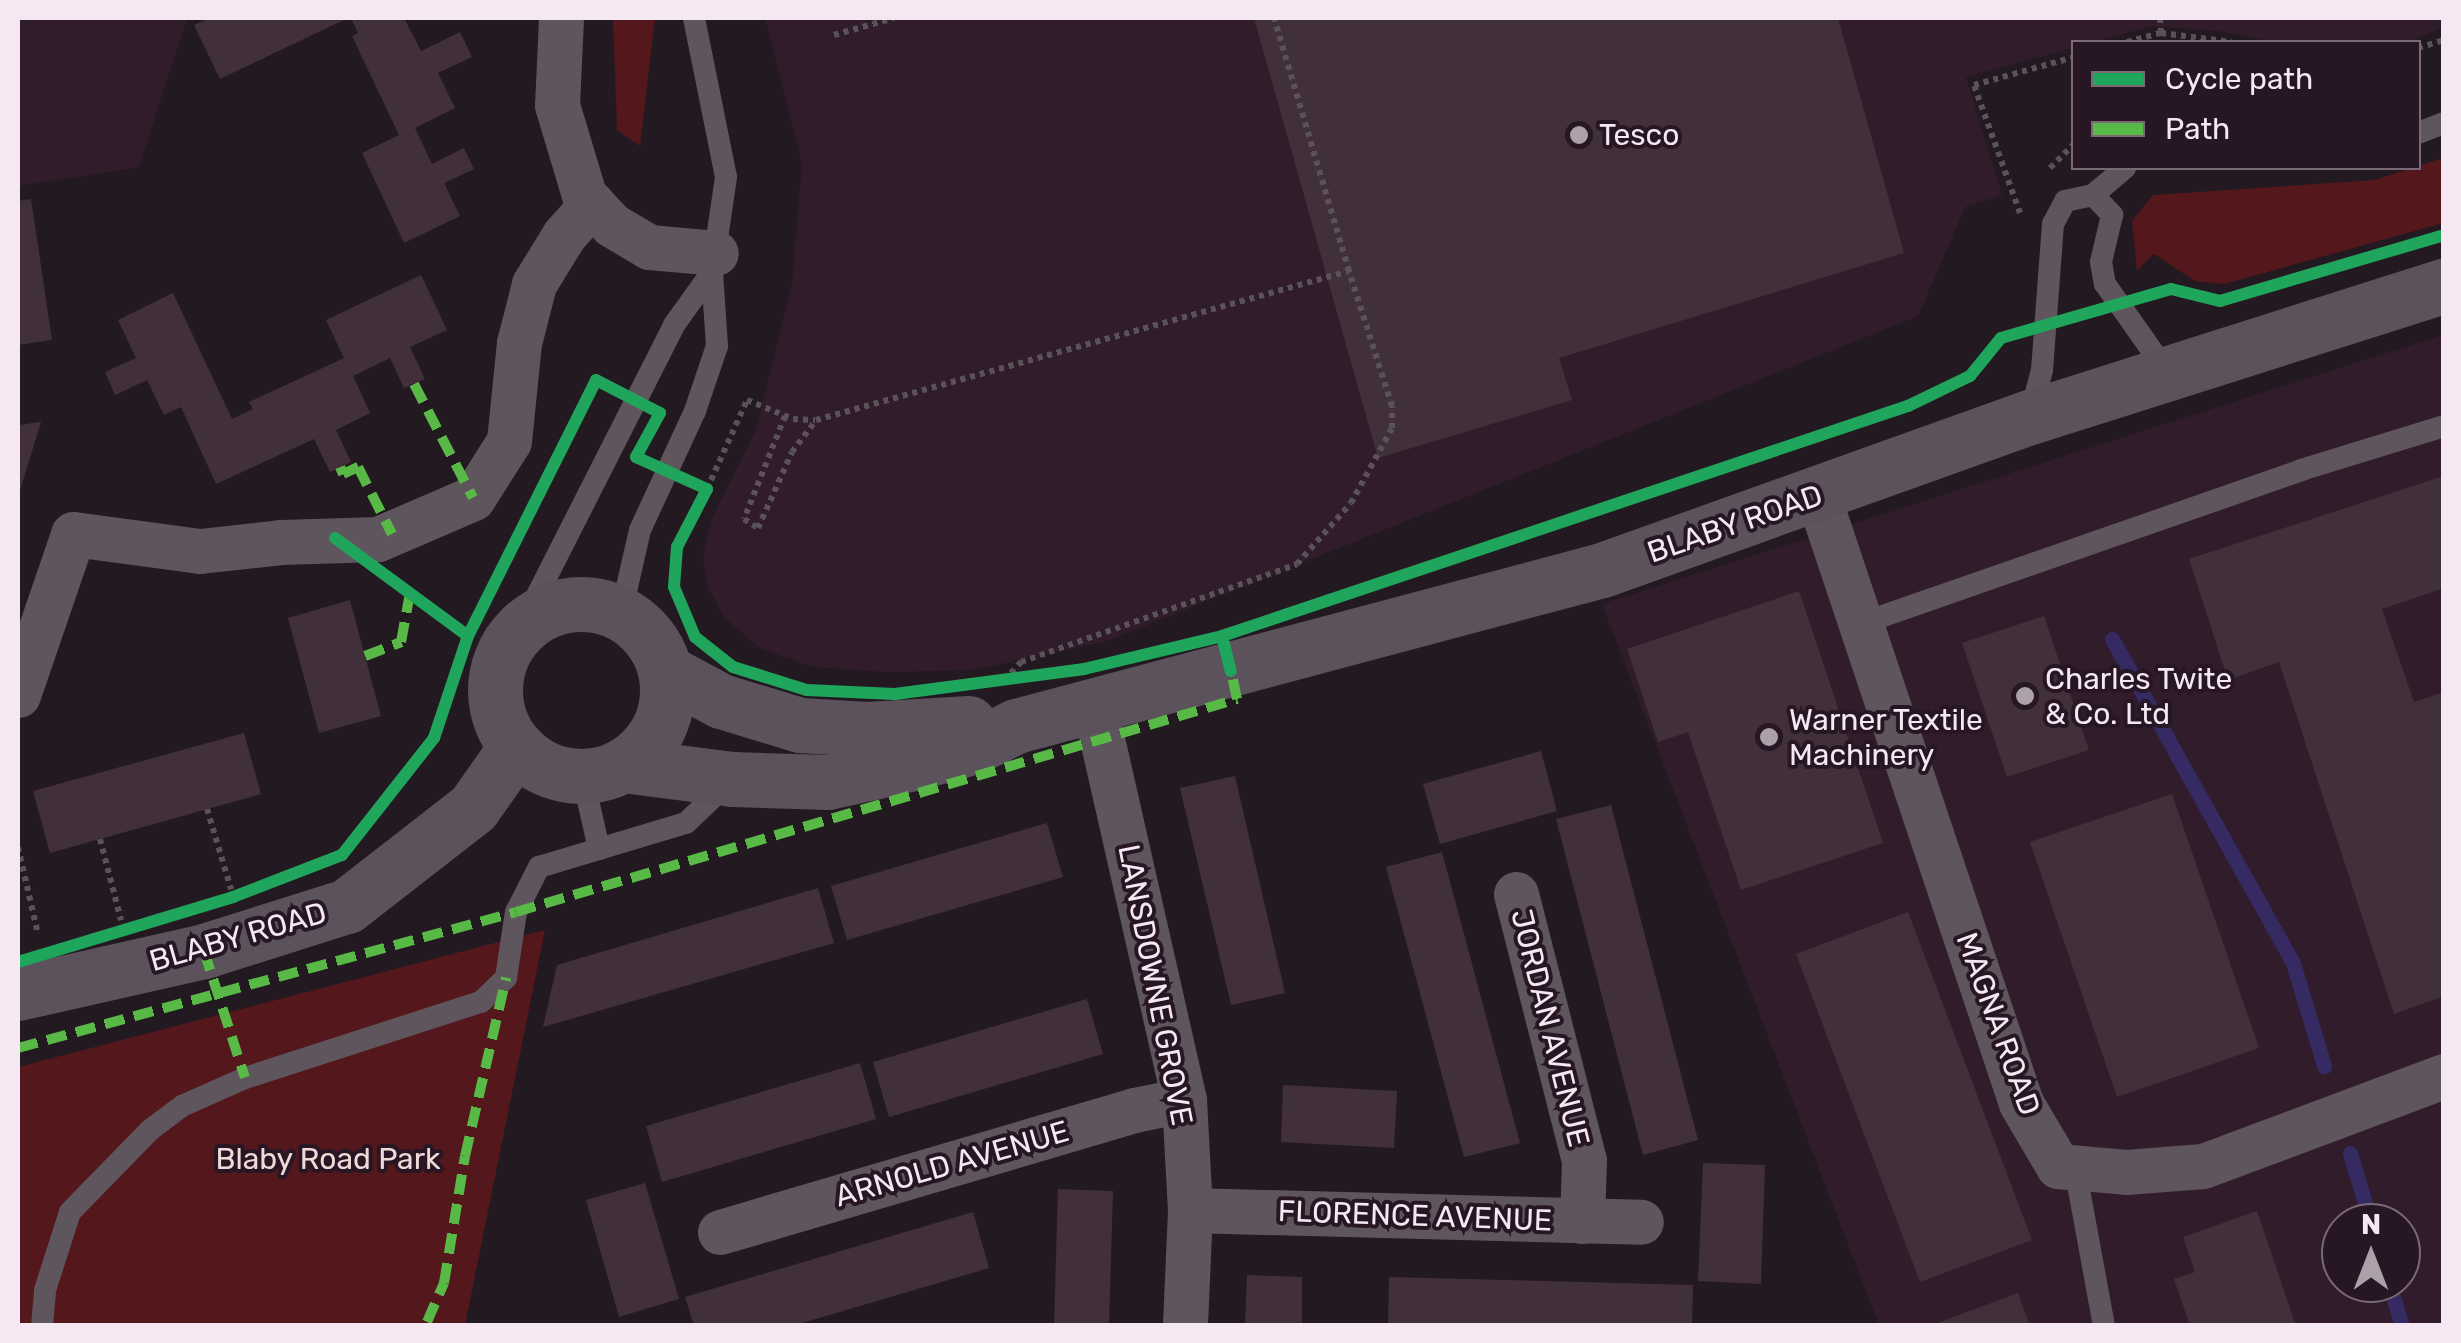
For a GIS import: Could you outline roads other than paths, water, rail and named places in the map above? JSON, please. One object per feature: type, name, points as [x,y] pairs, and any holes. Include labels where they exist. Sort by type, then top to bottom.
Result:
[{"type":"main road","name":"BLABY ROAD","points":[[665,672],[721,701],[800,724],[866,728],[985,720],[1014,696],[1095,708],[1602,570],[2030,418],[2444,286]]},
{"type":"main road","points":[[569,604],[596,604],[621,614],[657,648],[665,672],[666,698],[660,724],[645,748],[616,768],[584,776],[559,773],[516,748],[502,725],[495,699],[496,673],[506,648],[521,627],[543,612],[569,604]]},
{"type":"main road","name":"BLABY ROAD","points":[[616,768],[732,779],[828,782],[976,746],[1014,696]]},
{"type":"main road","name":"BLABY ROAD","points":[[18,993],[204,951],[347,906],[472,808],[516,748]]},
{"type":"street","points":[[560,18],[557,105],[568,153],[584,196],[612,225],[649,247],[714,262]]},
{"type":"street","points":[[18,694],[73,534],[200,550],[378,539],[472,498],[509,441],[519,343],[534,284],[564,236],[592,204]]},
{"type":"street","name":"MAGNA ROAD","points":[[1818,496],[2021,1102],[2058,1166],[2075,1168]]},
{"type":"street","name":"LANSDOWNE GROVE","points":[[1095,708],[1184,1100],[1190,1210],[1185,1326]]},
{"type":"street","name":"JORDAN AVENUE","points":[[1516,894],[1584,1160],[1582,1221]]},
{"type":"street","points":[[2075,1168],[2126,1172],[2202,1166],[2444,1076]]},
{"type":"street","name":"ARNOLD AVENUE","points":[[720,1232],[1134,1110],[1184,1100]]},
{"type":"street","name":"FLORENCE AVENUE","points":[[1190,1210],[1640,1222]]},
{"type":"lane","points":[[621,614],[640,530],[696,411],[717,346],[714,262],[726,176],[694,18]]},
{"type":"lane","points":[[2030,418],[2042,370],[2054,224],[2065,201],[2093,194],[2123,170]]},
{"type":"lane","points":[[2093,194],[2112,215],[2101,262],[2105,284],[2168,374]]},
{"type":"lane","points":[[521,627],[666,340],[714,262]]},
{"type":"lane","points":[[1860,624],[2301,470],[2444,426]]},
{"type":"lane","points":[[599,850],[588,800],[616,768]]},
{"type":"lane","points":[[42,1326],[45,1290],[70,1212],[150,1130],[182,1106],[245,1078],[480,1002],[506,978],[516,912],[539,868],[686,823],[732,779]]},
{"type":"lane","points":[[2075,1168],[2104,1326]]},
{"type":"waterway","points":[[2112,639],[2293,963],[2324,1066]]},
{"type":"waterway","points":[[2350,1153],[2365,1203]]},
{"type":"waterway","points":[[2395,1303],[2402,1326]]},
{"type":"place","name":"Tesco","points":[[1579,135]]},
{"type":"place","name":"Charles Twite & Co. Ltd","points":[[2025,696]]},
{"type":"place","name":"Warner Textile Machinery","points":[[1769,737]]},
{"type":"park label","name":"Blaby Road Park","points":[[328,1159]]}]
